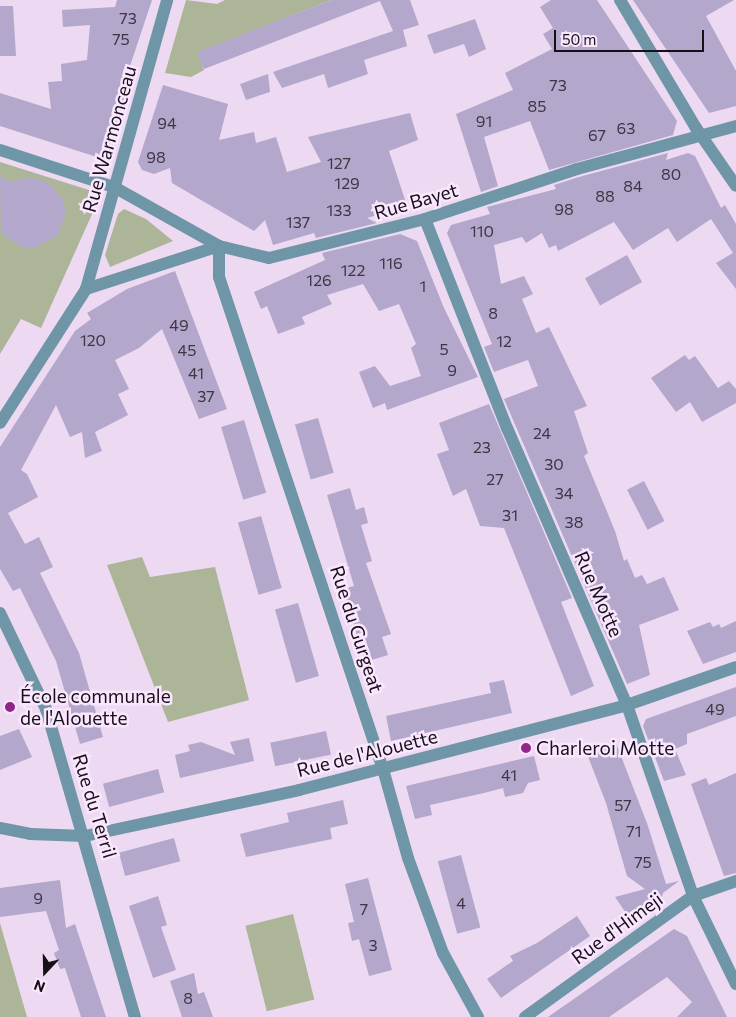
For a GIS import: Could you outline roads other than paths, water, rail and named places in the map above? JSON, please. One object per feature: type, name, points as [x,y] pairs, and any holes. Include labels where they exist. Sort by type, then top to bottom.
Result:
[{"type":"street","name":"Rue Warmonceau","points":[[0,423],[86,289],[167,0]]},
{"type":"street","points":[[620,0],[702,138],[736,186]]},
{"type":"street","name":"Rue Bayet","points":[[0,150],[114,187],[219,246],[269,258],[425,218],[578,169],[702,138],[736,126]]},
{"type":"street","name":"Rue Motte","points":[[425,218],[507,428],[627,705],[693,896],[736,984]]},
{"type":"street","points":[[86,289],[219,246]]},
{"type":"street","name":"Rue du Gurgeat","points":[[219,246],[219,277],[383,770],[408,858],[443,953],[478,1017]]},
{"type":"street","name":"Rue du Terril","points":[[0,613],[46,709],[85,836],[135,1017]]},
{"type":"street","name":"Rue de l'Alouette","points":[[0,828],[30,834],[85,836],[383,770],[627,705],[736,667]]},
{"type":"street","name":"Rue d'Himeji","points":[[525,1017],[693,896],[736,881]]},
{"type":"place","name":"École communale de l'Alouette","points":[[10,707]]},
{"type":"place","name":"Charleroi Motte","points":[[526,748]]}]
